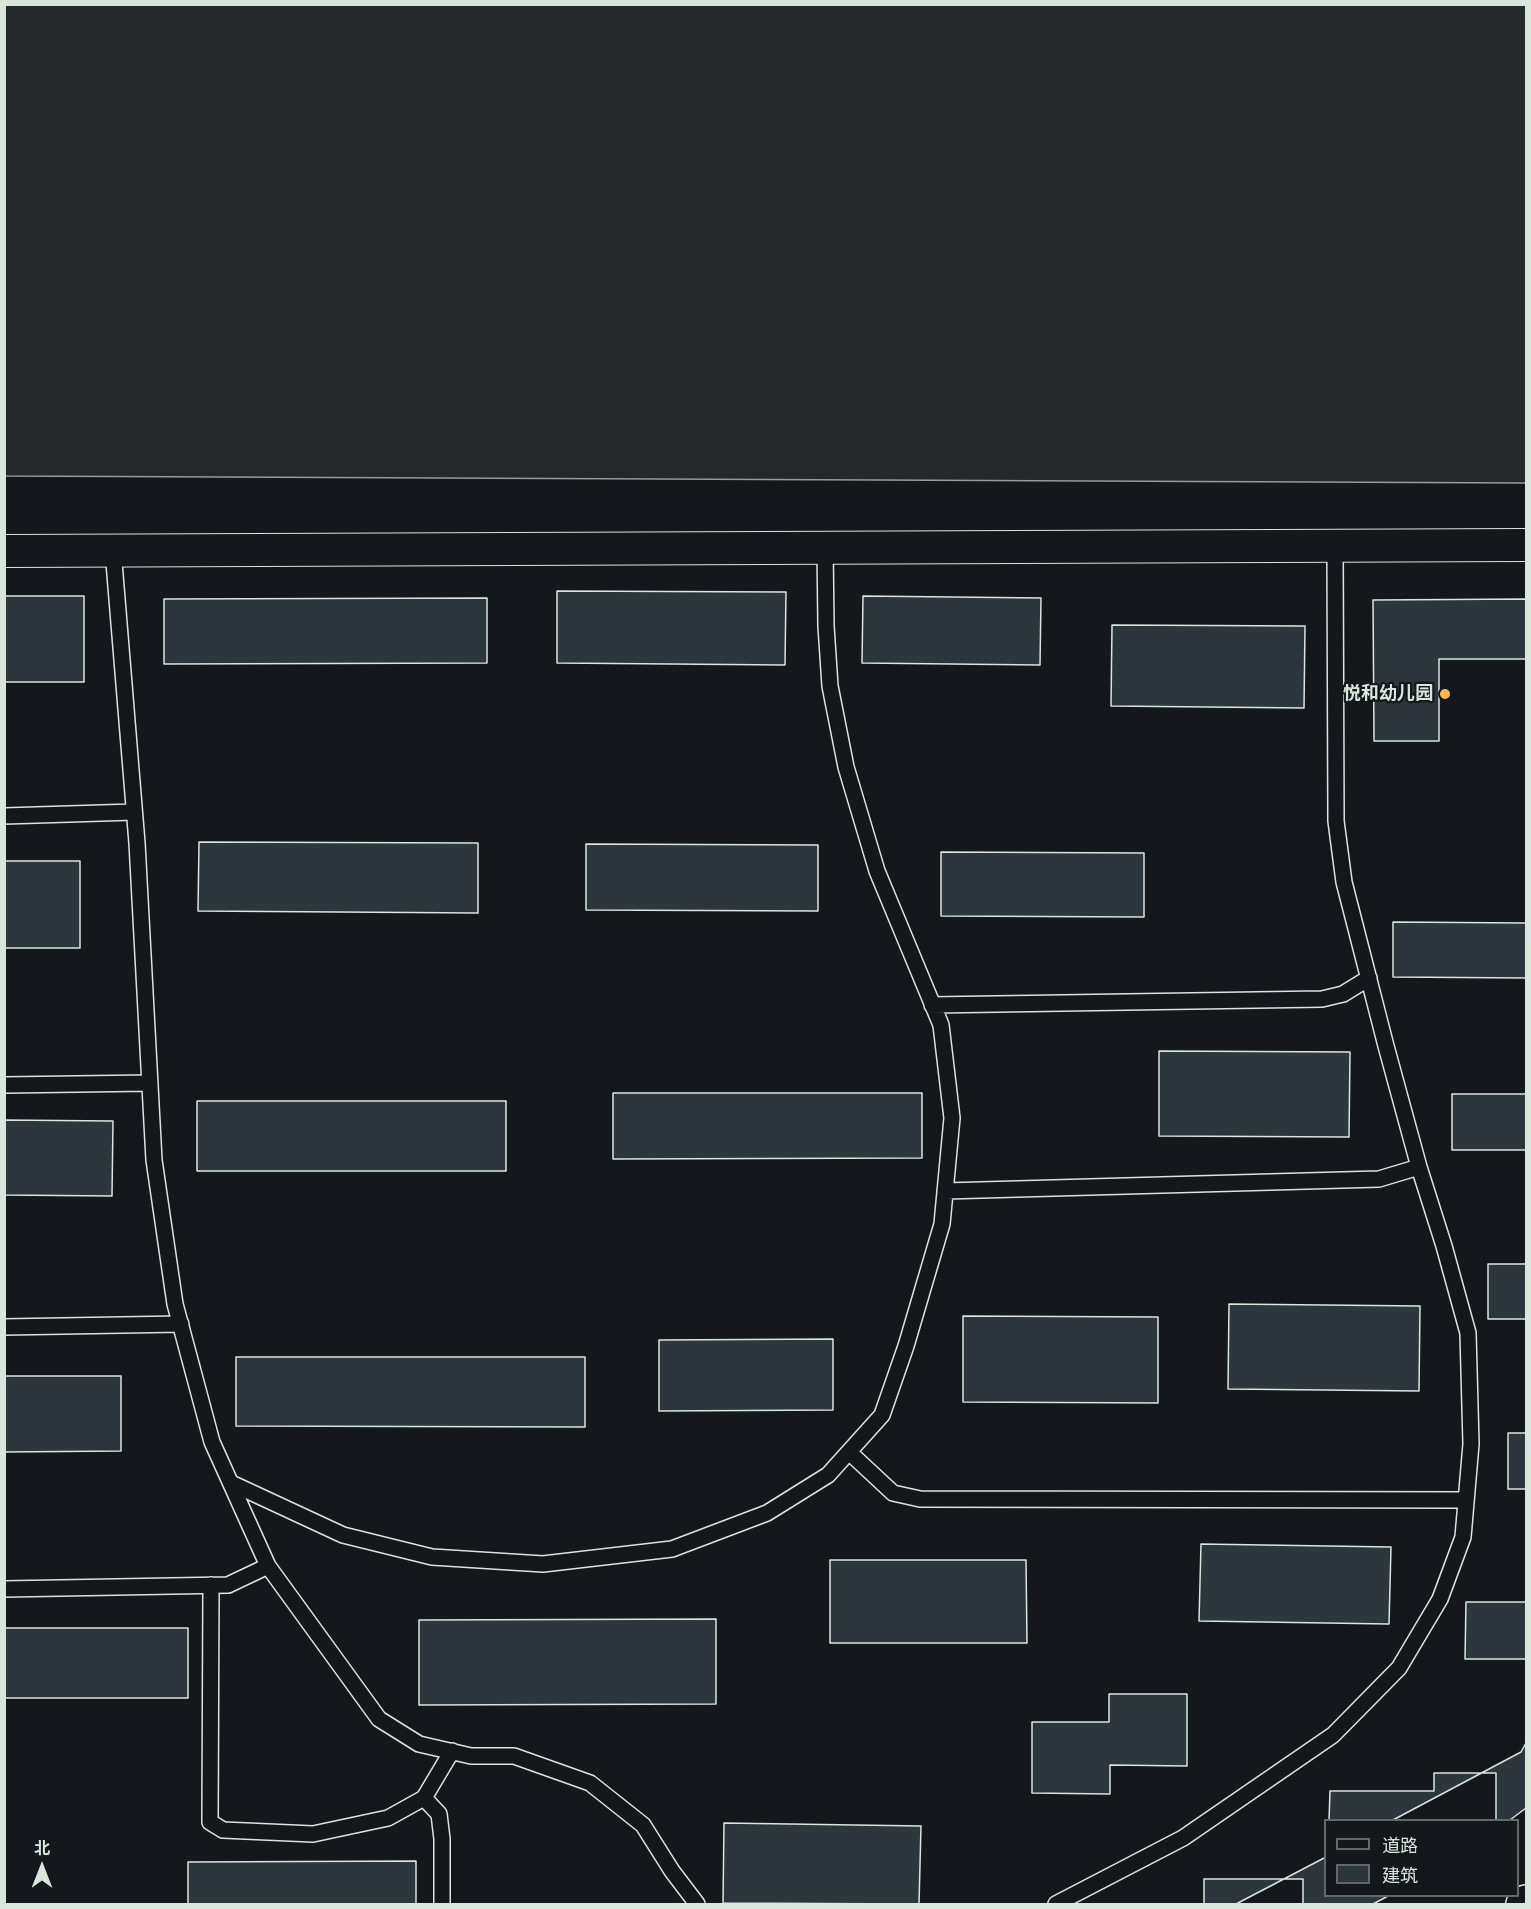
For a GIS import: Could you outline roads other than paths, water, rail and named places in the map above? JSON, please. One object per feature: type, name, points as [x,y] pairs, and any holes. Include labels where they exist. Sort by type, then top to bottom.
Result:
[{"type":"street","points":[[4,550],[1527,545]]},
{"type":"lane","points":[[1056,1905],[1183,1838],[1333,1735],[1399,1668],[1440,1599],[1464,1537],[1471,1444],[1468,1333],[1419,1167],[1344,882],[1336,821],[1335,546]]},
{"type":"lane","points":[[231,1484],[343,1535],[432,1557],[543,1564],[672,1549],[767,1513],[828,1475],[882,1415],[906,1346],[942,1224],[952,1118],[941,1025],[877,872],[846,767],[830,686],[825,547]]},
{"type":"lane","points":[[113,550],[134,812],[154,1160],[175,1304],[212,1442],[268,1566],[379,1719],[418,1744],[471,1756],[514,1756],[591,1783],[644,1825],[672,1871],[697,1905]]},
{"type":"lane","points":[[4,816],[134,812]]},
{"type":"lane","points":[[932,1005],[1322,999],[1343,994],[1369,978]]},
{"type":"lane","points":[[4,1085],[150,1083]]},
{"type":"lane","points":[[945,1191],[1379,1179],[1419,1167]]},
{"type":"lane","points":[[4,1327],[181,1324]]},
{"type":"lane","points":[[849,1452],[893,1492],[920,1499],[1466,1500]]},
{"type":"lane","points":[[4,1589],[228,1585],[268,1566]]},
{"type":"lane","points":[[211,1585],[210,1822],[223,1830],[313,1834],[388,1818],[424,1798],[452,1751]]},
{"type":"lane","points":[[424,1798],[439,1814],[442,1839],[442,1905]]},
{"type":"place","name":"悦和幼儿园","points":[[1445,694]]}]
